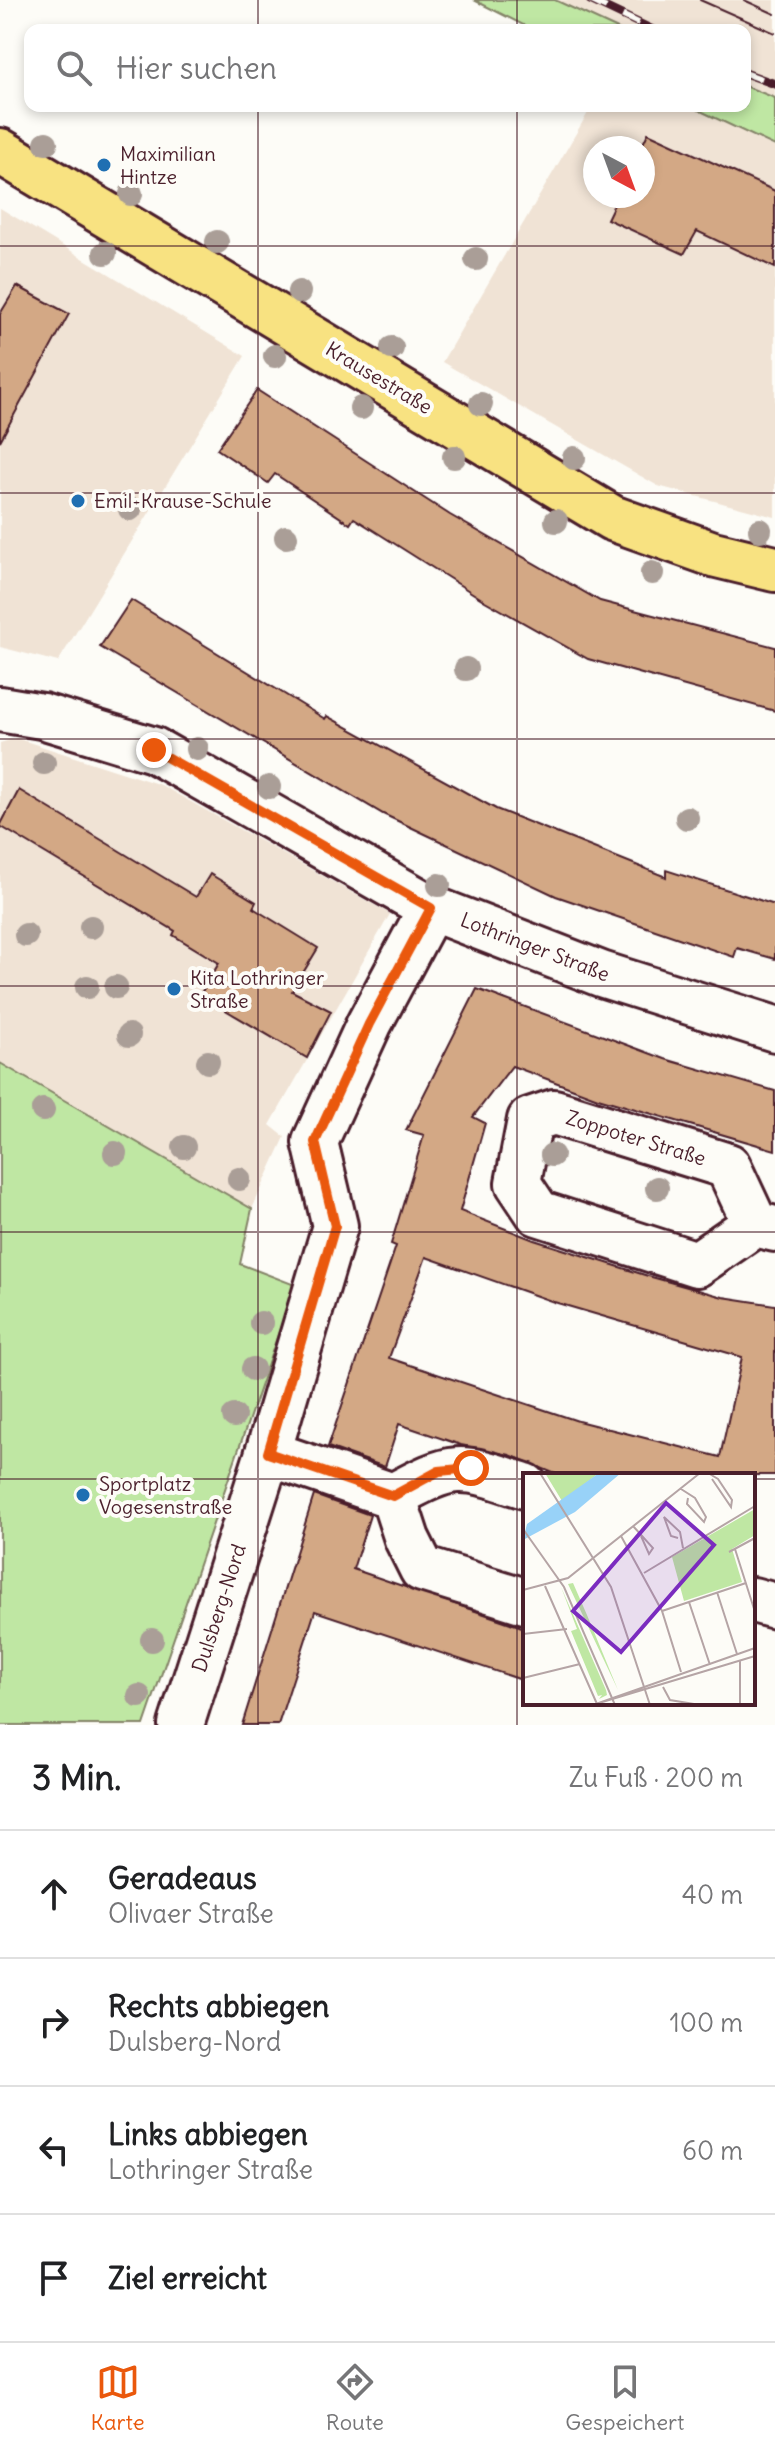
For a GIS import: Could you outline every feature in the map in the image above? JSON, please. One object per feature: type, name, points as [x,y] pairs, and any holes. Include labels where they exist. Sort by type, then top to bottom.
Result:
[{"type":"main road","name":"Krausestraße","points":[[0,151],[612,518],[713,554],[775,569]]},
{"type":"street","name":"Lothringer Straße","points":[[0,709],[42,716],[154,750],[431,908],[601,974],[775,1029]]},
{"type":"street","name":"Dulsberg-Nord","points":[[181,1725],[268,1453],[335,1226],[315,1142],[369,1024],[431,908]]},
{"type":"street","name":"Zoppoter Straße","points":[[554,1112],[728,1166],[765,1227],[697,1264],[538,1213],[518,1183],[530,1120],[554,1112]]},
{"type":"street","points":[[268,1453],[393,1496],[439,1471],[471,1468],[523,1485]]},
{"type":"street","points":[[393,1496],[407,1539],[422,1569],[523,1600]]},
{"type":"street","points":[[755,1601],[775,1606]]},
{"type":"shaded area","points":[[555,0],[775,0],[775,98],[751,88],[751,24],[607,24]]},
{"type":"shaded area","points":[[588,112],[702,112],[775,147],[775,517],[658,486],[442,362]]},
{"type":"shaded area","name":"Emil-Krause-Schule","points":[[0,208],[245,356],[58,662],[0,647]]},
{"type":"shaded area","name":"Kita Lothringer Straße","points":[[16,738],[161,785],[390,914],[270,1125],[285,1137],[252,1209],[0,1063],[0,743]]},
{"type":"green space","points":[[474,0],[555,0],[607,24],[521,24]]},
{"type":"green space","points":[[751,88],[775,98],[775,146],[703,112],[751,112]]},
{"type":"green space","name":"Sportplatz Vogesenstraße","points":[[0,1063],[252,1209],[240,1264],[295,1285],[144,1725],[0,1725]]},
{"type":"building","points":[[655,136],[775,191],[775,268],[697,231],[684,254],[607,219],[612,208],[655,208]]},
{"type":"building","points":[[17,286],[69,314],[0,441],[0,314]]},
{"type":"building","points":[[257,390],[450,515],[600,601],[775,647],[775,711],[588,659],[485,601],[354,518],[350,524],[275,474],[268,483],[217,449]]},
{"type":"building","points":[[131,600],[325,719],[327,716],[496,809],[666,877],[666,870],[775,905],[775,959],[737,948],[734,957],[556,896],[383,814],[100,647]]},
{"type":"building","points":[[19,790],[196,897],[210,874],[256,902],[253,908],[318,948],[292,991],[331,1011],[307,1058],[200,995],[219,963],[173,935],[175,931],[0,826]]},
{"type":"building","points":[[477,989],[665,1059],[775,1091],[775,1150],[598,1098],[512,1066],[473,1117],[485,1123],[460,1211],[534,1240],[648,1276],[723,1297],[775,1305],[775,1475],[553,1473],[510,1455],[461,1445],[399,1424],[385,1467],[328,1447],[396,1246],[391,1244],[424,1135],[406,1130]],"holes":[[[426,1257],[554,1302],[742,1357],[720,1457],[578,1421],[389,1358]]]},
{"type":"building","points":[[314,1495],[370,1515],[353,1569],[523,1627],[523,1680],[315,1611],[278,1725],[242,1725]]},
{"type":"tram line","points":[[700,0],[775,33]]},
{"type":"tram line","points":[[744,0],[775,14]]},
{"type":"railway","points":[[590,0],[640,24]]},
{"type":"railway","points":[[751,75],[775,84]]},
{"type":"place","name":"Maximilian Hintze","points":[[104,165]]},
{"type":"place","name":"Emil-Krause-Schule","points":[[78,501]]},
{"type":"place","name":"Kita Lothringer Straße","points":[[174,989]]},
{"type":"place","name":"Sportplatz Vogesenstraße","points":[[83,1495]]},
{"type":"route","points":[[154,750],[431,908],[369,1024],[315,1142],[335,1226],[268,1453],[393,1496],[439,1471],[471,1468]]}]
